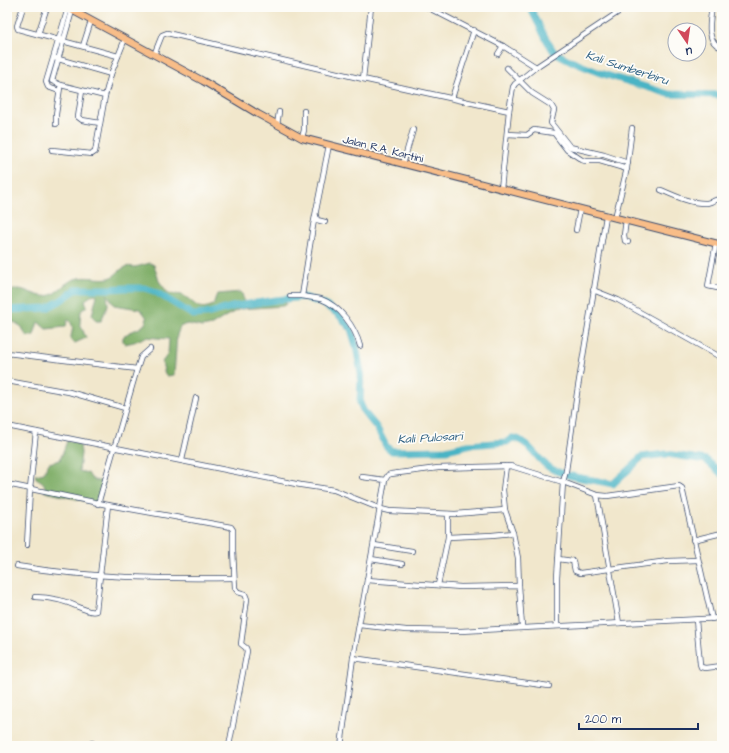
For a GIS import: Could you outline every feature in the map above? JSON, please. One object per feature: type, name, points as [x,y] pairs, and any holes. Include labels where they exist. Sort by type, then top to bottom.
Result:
[{"type":"main road","name":"Jalan R.A. Kartini","points":[[69,9],[203,81],[277,125],[302,138],[719,244]]},
{"type":"street","points":[[23,7],[17,28],[118,56]]},
{"type":"street","points":[[38,34],[47,7]]},
{"type":"street","points":[[363,79],[371,7]]},
{"type":"street","points":[[427,7],[474,30],[536,67]]},
{"type":"street","points":[[501,189],[513,87],[518,81],[536,67],[626,7]]},
{"type":"street","points":[[712,7],[710,35],[714,43],[722,48]]},
{"type":"street","points":[[69,9],[52,79],[54,82],[61,85],[105,96]]},
{"type":"street","points":[[83,46],[91,21]]},
{"type":"street","points":[[452,98],[474,30]]},
{"type":"street","points":[[154,54],[162,35],[168,33],[363,79],[509,111]]},
{"type":"street","points":[[52,150],[94,153],[97,150],[105,96],[111,74],[125,39]]},
{"type":"street","points":[[498,54],[502,47]]},
{"type":"street","points":[[56,58],[111,74]]},
{"type":"street","points":[[56,58],[46,84],[48,87],[59,91]]},
{"type":"street","points":[[507,68],[518,81],[532,93],[551,104],[554,110],[551,123],[569,148],[604,154],[627,166]]},
{"type":"street","points":[[56,124],[56,114],[61,85]]},
{"type":"street","points":[[82,91],[78,117],[82,120],[100,123]]},
{"type":"street","points":[[302,138],[304,130],[304,111]]},
{"type":"street","points":[[277,125],[279,112]]},
{"type":"street","points":[[615,218],[627,166],[632,128]]},
{"type":"street","points":[[403,164],[413,130]]},
{"type":"street","points":[[507,134],[527,135],[534,130],[554,133],[585,161],[600,161],[627,166]]},
{"type":"street","points":[[325,222],[317,220],[316,218],[329,146]]},
{"type":"street","points":[[302,296],[313,226],[329,146]]},
{"type":"street","points":[[661,190],[689,201],[699,203],[722,198]]},
{"type":"street","points":[[576,230],[580,209]]},
{"type":"street","points":[[557,625],[558,559],[563,482],[566,474],[593,290],[606,216]]},
{"type":"street","points":[[626,220],[624,235],[625,241],[628,242]]},
{"type":"street","points":[[719,244],[708,286],[722,289]]},
{"type":"street","points":[[593,290],[618,300],[722,358]]},
{"type":"street","points":[[290,296],[302,296],[321,300],[336,309],[356,332],[360,346]]},
{"type":"street","points":[[98,504],[141,357],[150,349]]},
{"type":"street","points":[[7,353],[137,369]]},
{"type":"street","points":[[7,381],[69,392],[125,408]]},
{"type":"street","points":[[182,460],[196,398]]},
{"type":"street","points":[[7,426],[328,489],[389,511],[448,514],[505,510]]},
{"type":"street","points":[[27,545],[30,489],[36,432]]},
{"type":"street","points":[[506,466],[503,490],[505,510],[513,533],[518,558],[522,627]]},
{"type":"street","points":[[341,746],[353,658],[385,480],[391,474],[438,468],[506,466],[515,467],[563,482],[597,495],[607,496],[681,487],[683,490],[693,540],[712,619]]},
{"type":"street","points":[[362,477],[385,480]]},
{"type":"street","points":[[7,484],[98,504],[231,527],[233,530],[234,578],[237,591],[245,594],[246,596],[241,644],[247,651],[229,746]]},
{"type":"street","points":[[597,495],[619,623]]},
{"type":"street","points":[[35,597],[66,601],[95,612],[108,505]]},
{"type":"street","points":[[438,585],[448,537],[448,514]]},
{"type":"street","points":[[448,537],[452,538],[513,533]]},
{"type":"street","points":[[693,540],[722,533]]},
{"type":"street","points":[[374,545],[412,551]]},
{"type":"street","points":[[371,559],[402,564]]},
{"type":"street","points":[[558,559],[573,561],[575,571],[577,572],[668,561],[698,560]]},
{"type":"street","points":[[17,566],[50,571],[161,578],[234,578]]},
{"type":"street","points":[[367,580],[461,587],[519,586]]},
{"type":"street","points":[[359,625],[406,630],[461,631],[557,625],[722,618]]},
{"type":"street","points":[[696,620],[701,667],[722,666]]},
{"type":"street","points":[[353,658],[549,686]]},
{"type":"green space","points":[[150,263],[154,265],[159,281],[168,293],[182,295],[197,306],[203,308],[213,305],[218,294],[241,292],[246,304],[285,299],[286,304],[283,306],[240,309],[212,325],[202,327],[188,324],[180,327],[177,335],[174,375],[167,376],[165,375],[162,362],[168,354],[169,339],[146,337],[125,344],[123,337],[144,325],[147,318],[139,309],[114,305],[107,294],[108,305],[101,321],[96,321],[92,315],[97,295],[94,294],[85,300],[87,306],[81,311],[80,323],[86,338],[75,343],[71,340],[72,326],[69,320],[67,321],[66,327],[46,329],[38,322],[34,335],[29,336],[25,333],[22,327],[14,322],[7,323],[6,306],[9,293],[16,289],[47,296],[51,295],[75,279],[83,277],[109,278],[127,267],[135,267]]},
{"type":"green space","points":[[67,441],[74,441],[80,445],[81,453],[79,471],[88,473],[94,480],[104,482],[98,504],[45,492],[44,484],[36,478],[35,475],[44,473],[49,463],[60,460]]},
{"type":"waterway","name":"Kali Sumberbiru","points":[[530,7],[554,52],[573,62],[600,73],[669,94],[722,95]]},
{"type":"waterway","name":"Kali Pulosari","points":[[7,310],[47,308],[77,289],[144,288],[154,291],[193,315],[206,314],[236,306],[304,297],[323,304],[338,314],[351,329],[361,373],[360,403],[364,412],[377,428],[386,446],[392,451],[446,450],[468,445],[507,442],[512,438],[523,442],[550,468],[565,474],[613,484],[641,457],[667,454],[706,460],[722,474]]}]
